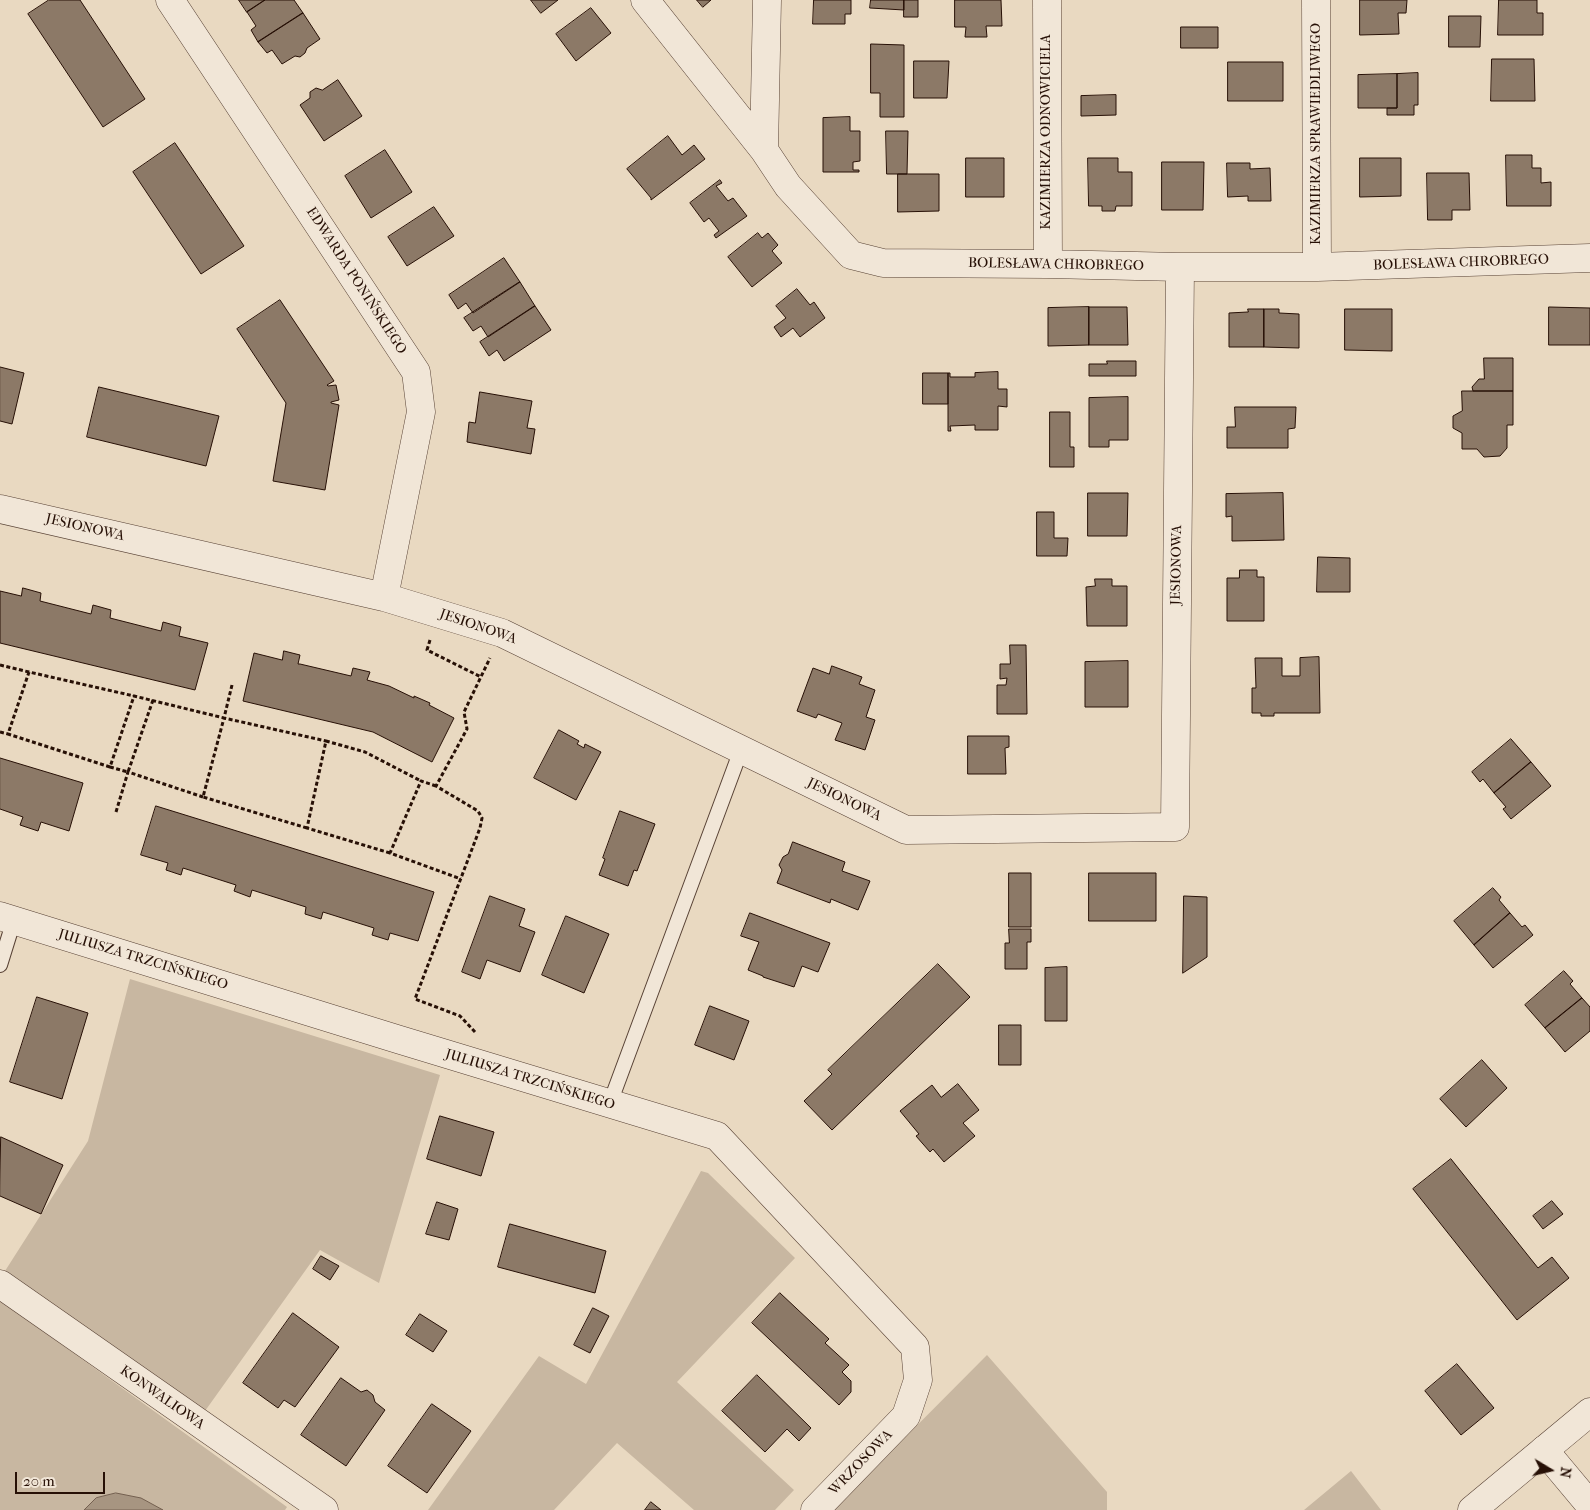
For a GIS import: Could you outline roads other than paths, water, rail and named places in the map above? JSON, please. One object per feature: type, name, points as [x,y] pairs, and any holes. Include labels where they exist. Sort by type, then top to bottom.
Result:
[{"type":"street","name":"EDWARDA PONIŃSKIEGO","points":[[170,0],[416,372],[421,412],[384,596]]},
{"type":"street","name":"BOLESŁAWA CHROBREGO","points":[[645,0],[764,150],[788,186],[851,255],[883,263],[1180,267],[1317,267],[1590,258]]},
{"type":"street","points":[[764,150],[766,0]]},
{"type":"street","name":"KAZIMIERZA ODNOWICIELA","points":[[1047,0],[1048,264]]},
{"type":"street","name":"KAZIMIERZA SPRAWIEDLIWEGO","points":[[1316,0],[1317,267]]},
{"type":"street","name":"JESIONOWA","points":[[0,509],[384,596],[502,633],[906,830],[1175,827],[1180,267]]},
{"type":"street","name":"JULIUSZA TRZCIŃSKIEGO","points":[[7,918],[397,1040],[717,1136],[915,1347],[918,1380],[906,1416]]},
{"type":"street","name":"KONWALIOWA","points":[[0,1284],[324,1510]]},
{"type":"street","points":[[1472,1510],[1590,1412]]},
{"type":"street","name":"WRZOSOWA","points":[[815,1510],[906,1416]]},
{"type":"street","points":[[1544,1450],[1590,1505]]},
{"type":"lane","points":[[610,1103],[741,750]]},
{"type":"lane","points":[[0,965],[7,918]]}]
